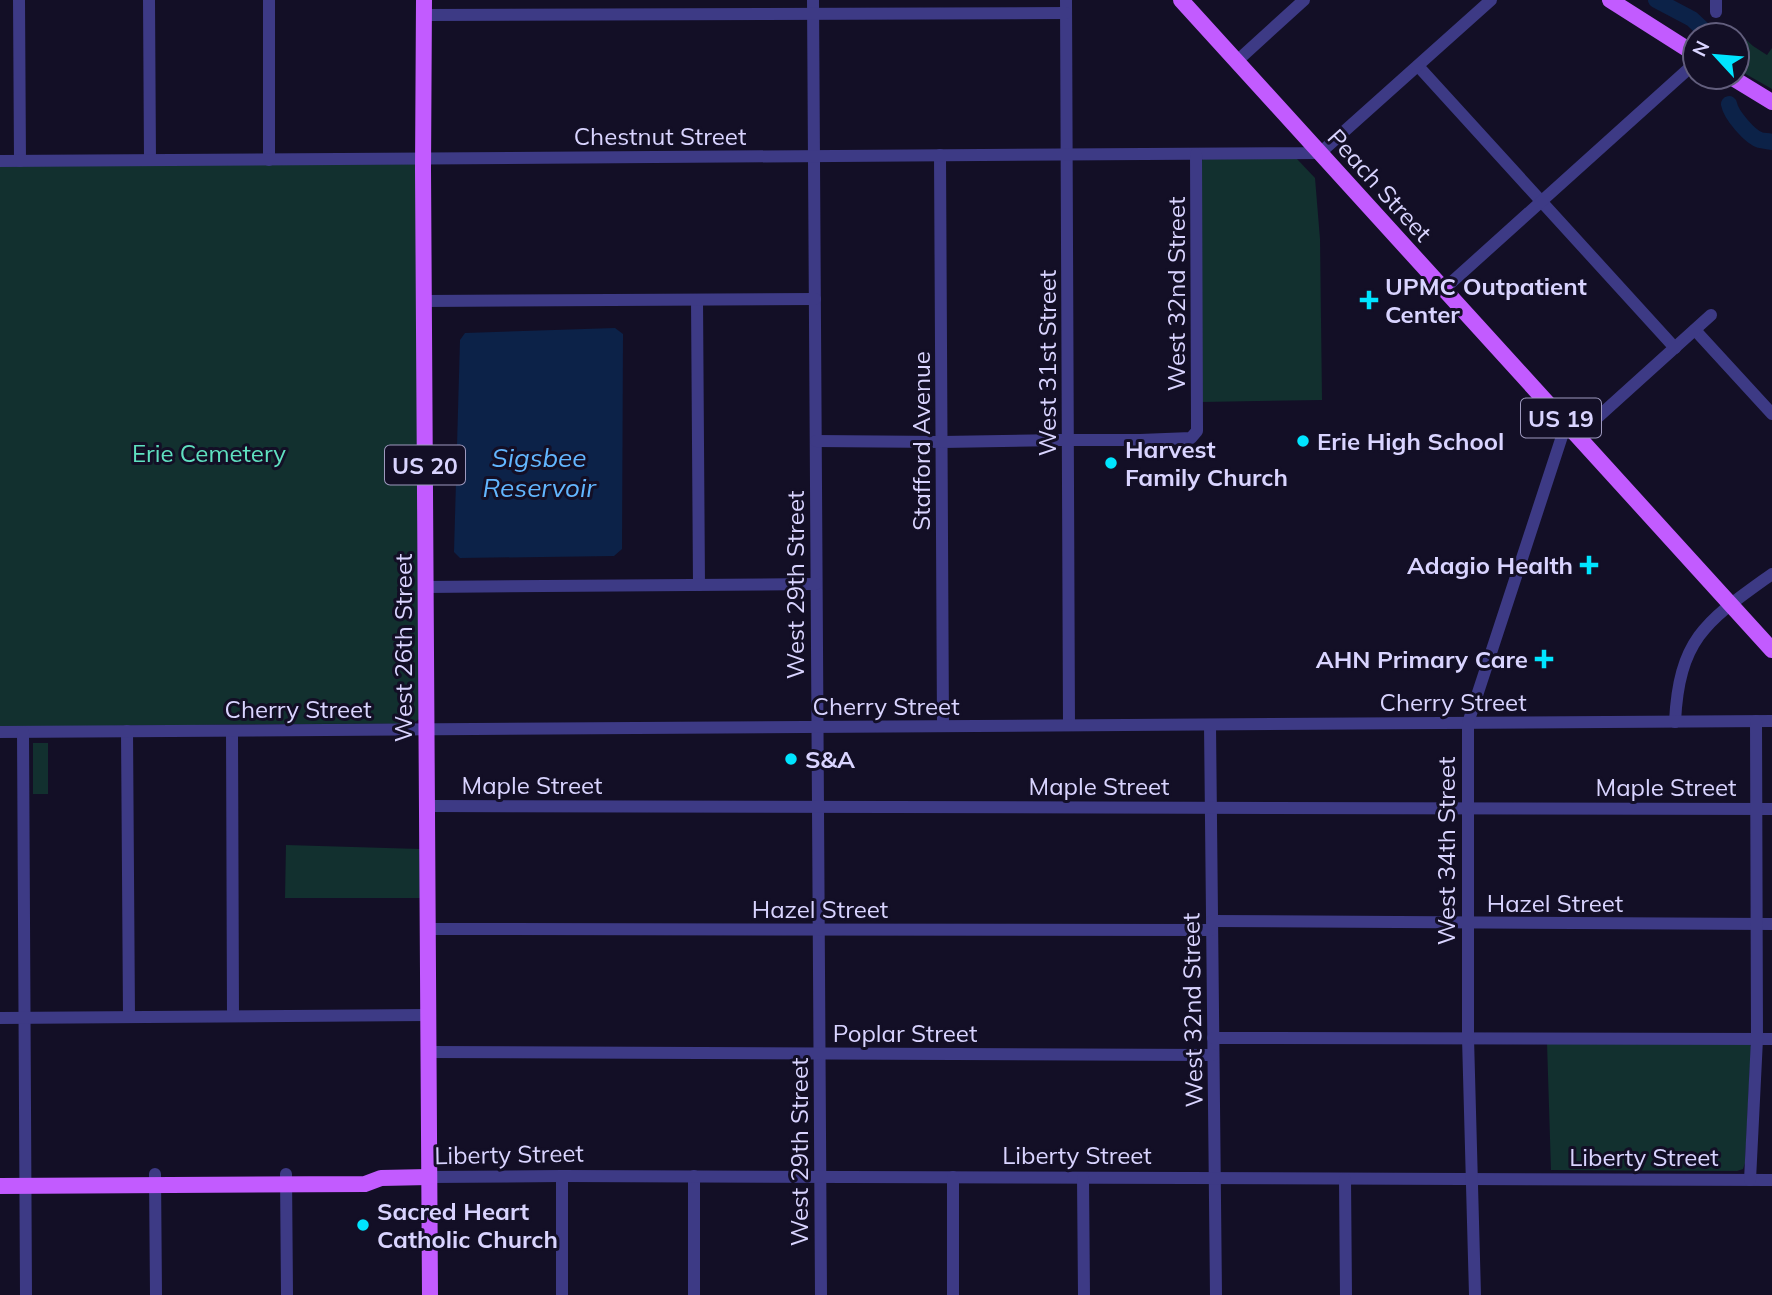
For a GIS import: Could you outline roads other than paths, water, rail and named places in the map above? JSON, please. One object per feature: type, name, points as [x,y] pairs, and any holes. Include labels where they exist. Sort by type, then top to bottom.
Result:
[{"type":"main road","name":"Peach Street","points":[[1181,0],[1772,650]]},
{"type":"main road","points":[[1610,0],[1681,45]]},
{"type":"main road","name":"West 26th Street","points":[[424,7],[430,1295]]},
{"type":"main road","points":[[1751,89],[1772,102]]},
{"type":"main road","name":"Liberty Street","points":[[0,1175],[25,1181]]},
{"type":"main road","name":"Liberty Street","points":[[0,1186],[25,1181],[286,1179],[365,1184],[381,1178],[429,1177]]},
{"type":"street","points":[[19,0],[20,161]]},
{"type":"street","points":[[149,0],[150,160]]},
{"type":"street","points":[[269,0],[270,160]]},
{"type":"street","name":"West 29th Street","points":[[813,0],[821,1295]]},
{"type":"street","points":[[1237,61],[1304,0]]},
{"type":"street","points":[[1320,153],[1491,0]]},
{"type":"street","points":[[424,7],[813,14],[1066,7]]},
{"type":"street","name":"West 31st Street","points":[[1066,7],[1069,725]]},
{"type":"street","points":[[1418,66],[1675,348]]},
{"type":"street","points":[[1444,289],[1681,76]]},
{"type":"street","name":"West 32nd Street","points":[[1069,440],[1187,439],[1195,434],[1198,426],[1196,153]]},
{"type":"street","name":"Chestnut Street","points":[[0,161],[1320,153]]},
{"type":"street","name":"Stafford Avenue","points":[[940,155],[943,726]]},
{"type":"street","points":[[424,301],[815,299]]},
{"type":"street","points":[[697,300],[699,585]]},
{"type":"street","points":[[1572,430],[1675,348],[1711,315]]},
{"type":"street","points":[[1695,330],[1772,414]]},
{"type":"street","name":"West 34th Street","points":[[1475,1295],[1468,1038],[1468,723],[1572,430]]},
{"type":"street","points":[[816,441],[1069,440]]},
{"type":"street","points":[[1675,722],[1678,687],[1688,655],[1705,628],[1730,604],[1772,574]]},
{"type":"street","points":[[425,587],[816,584]]},
{"type":"street","points":[[1750,1180],[1757,1039],[1756,721]]},
{"type":"street","name":"Cherry Street","points":[[0,732],[1772,721]]},
{"type":"street","name":"West 32nd Street","points":[[1210,724],[1216,1295]]},
{"type":"street","points":[[127,731],[129,1017]]},
{"type":"street","points":[[232,731],[233,1016]]},
{"type":"street","points":[[23,732],[26,1295]]},
{"type":"street","name":"Maple Street","points":[[427,806],[1772,808]]},
{"type":"street","name":"Hazel Street","points":[[428,929],[819,930],[1772,924]]},
{"type":"street","points":[[0,1018],[428,1015]]},
{"type":"street","points":[[1213,1038],[1772,1039]]},
{"type":"street","name":"Poplar Street","points":[[428,1052],[1213,1055]]},
{"type":"street","points":[[562,1175],[562,1295]]},
{"type":"street","name":"Liberty Street","points":[[429,1177],[562,1175],[1772,1180]]},
{"type":"street","points":[[694,1176],[694,1295]]},
{"type":"street","points":[[953,1177],[953,1295]]},
{"type":"street","points":[[1083,1178],[1084,1295]]},
{"type":"street","points":[[286,1179],[287,1295]]},
{"type":"street","points":[[1345,1179],[1346,1295]]},
{"type":"street","points":[[155,1180],[156,1295]]},
{"type":"water","name":"Sigsbee Reservoir","points":[[615,328],[623,334],[622,549],[614,556],[460,558],[454,552],[460,340],[465,333]]},
{"type":"waterway","points":[[1656,0],[1694,21]]},
{"type":"waterway","points":[[1729,104],[1737,119],[1751,135],[1772,142]]},
{"type":"place","name":"UPMC Outpatient Center","points":[[1369,300]]},
{"type":"place","name":"Erie High School","points":[[1303,441]]},
{"type":"place","name":"Harvest Family Church","points":[[1111,463]]},
{"type":"place","name":"Adagio Health","points":[[1589,565]]},
{"type":"place","name":"AHN Primary Care","points":[[1544,659]]},
{"type":"place","name":"S&A","points":[[791,759]]},
{"type":"place","name":"Sacred Heart Catholic Church","points":[[363,1225]]},
{"type":"park label","name":"Erie Cemetery","points":[[209,453]]}]
